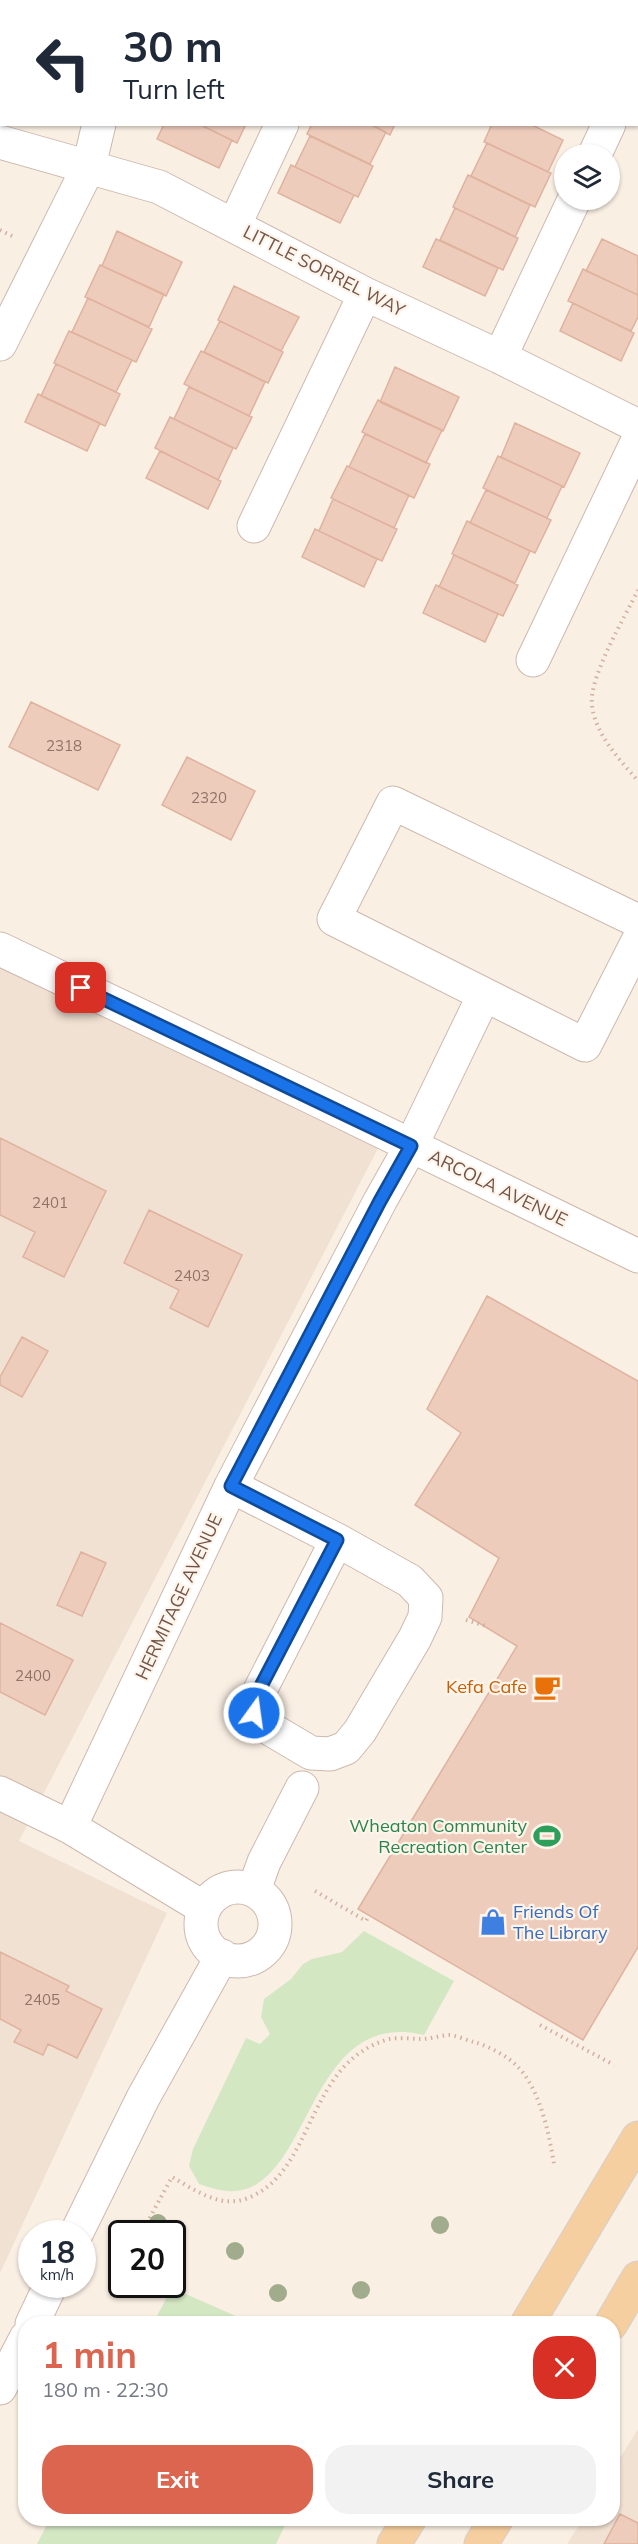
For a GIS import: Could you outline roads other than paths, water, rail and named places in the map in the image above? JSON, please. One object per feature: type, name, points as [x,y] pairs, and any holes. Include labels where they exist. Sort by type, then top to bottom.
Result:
[{"type":"main road","points":[[532,2316],[638,2138]]},
{"type":"main road","points":[[616,2316],[638,2278]]},
{"type":"main road","points":[[394,2544],[405,2526]]},
{"type":"main road","points":[[481,2544],[491,2526]]},
{"type":"street","points":[[0,344],[89,166],[99,126]]},
{"type":"street","points":[[234,226],[281,126]]},
{"type":"street","points":[[600,144],[608,126]]},
{"type":"street","name":"LITTLE SORREL WAY","points":[[0,142],[159,187],[365,294],[500,357],[638,426]]},
{"type":"street","points":[[500,357],[569,210]]},
{"type":"street","points":[[255,526],[365,294]]},
{"type":"street","points":[[533,660],[638,440]]},
{"type":"street","points":[[638,921],[393,803],[334,919],[585,1045],[638,941]]},
{"type":"street","name":"ARCOLA AVENUE","points":[[0,949],[638,1256]]},
{"type":"street","name":"HERMITAGE AVENUE","points":[[69,1827],[231,1486],[411,1146],[484,995]]},
{"type":"street","points":[[231,1486],[337,1540],[410,1581],[426,1598],[425,1617],[415,1638],[360,1731],[346,1748],[330,1754],[311,1753],[262,1724],[254,1713],[255,1700],[337,1540]]},
{"type":"street","points":[[254,1890],[264,1862],[302,1788]]},
{"type":"street","points":[[0,1793],[69,1827],[204,1908]]},
{"type":"street","points":[[243,1887],[254,1890],[264,1897],[275,1917],[272,1940],[264,1951],[253,1958],[241,1961],[222,1956],[208,1945],[202,1933],[201,1920],[204,1908],[220,1891],[243,1887]]},
{"type":"street","points":[[83,2220],[143,2098],[222,1956]]},
{"type":"street","points":[[37,2316],[45,2298]]},
{"type":"street","points":[[0,2388],[18,2353]]},
{"type":"place","name":"Kefa Cafe","points":[[547,1687]]},
{"type":"place","name":"Wheaton Community Recreation Center","points":[[547,1836]]},
{"type":"place","name":"Friends Of The Library","points":[[493,1922]]}]
